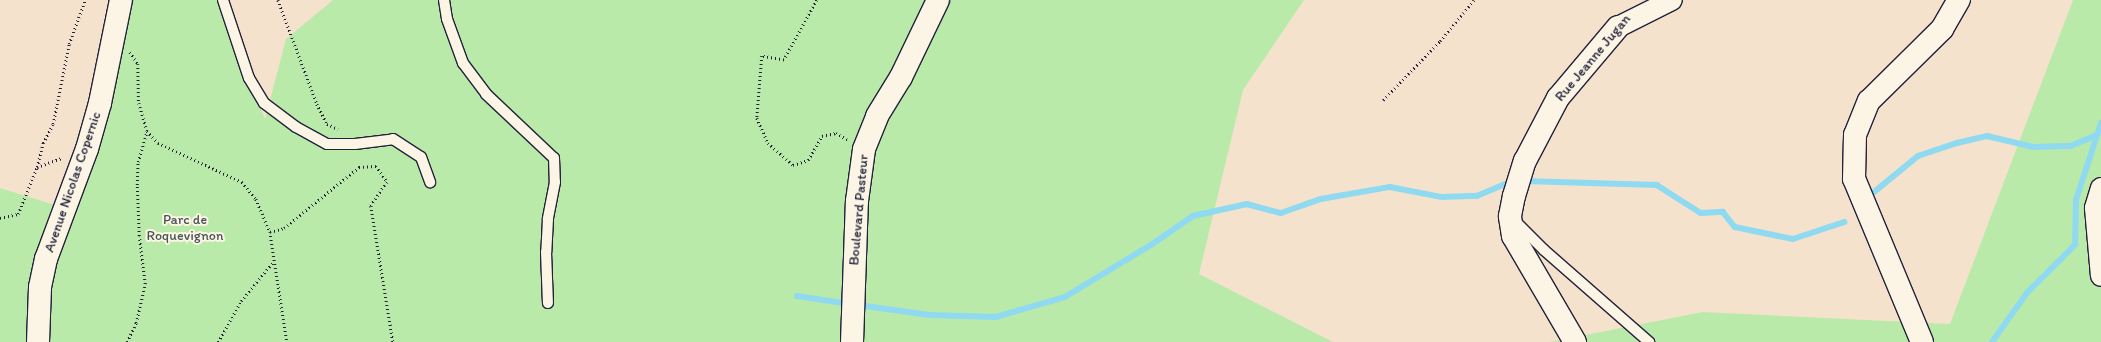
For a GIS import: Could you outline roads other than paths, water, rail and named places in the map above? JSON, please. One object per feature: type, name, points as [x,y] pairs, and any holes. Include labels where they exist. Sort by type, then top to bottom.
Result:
[{"type":"main road","name":"Avenue Nicolas Copernic","points":[[38,342],[40,287],[46,259],[88,149],[100,103],[121,0]]},
{"type":"main road","name":"Boulevard Pasteur","points":[[852,342],[855,228],[864,149],[877,116],[901,77],[938,0]]},
{"type":"main road","points":[[1922,342],[1854,179],[1855,135],[1869,101],[1942,29],[1959,0]]},
{"type":"main road","name":"Rue Jeanne Jugan","points":[[1512,206],[1525,161],[1558,98],[1618,27]]},
{"type":"main road","points":[[1512,206],[1513,236],[1574,342]]},
{"type":"street","name":"Rue Jeanne Jugan","points":[[1618,27],[1643,0]]},
{"type":"street","points":[[1618,27],[1672,0]]},
{"type":"street","points":[[2101,188],[2095,208],[2101,276]]},
{"type":"lane","points":[[223,0],[249,78],[264,103],[296,127],[327,144],[355,144],[393,139],[421,157],[430,182]]},
{"type":"lane","points":[[444,0],[447,19],[463,63],[486,94],[554,158],[555,182],[548,219],[546,252],[548,303]]},
{"type":"lane","points":[[1512,206],[1544,250],[1649,342]]},
{"type":"waterway","points":[[1992,342],[2027,293],[2075,245],[2076,200],[2101,123]]},
{"type":"waterway","points":[[1873,193],[1918,156],[1957,143],[1987,136],[2034,147],[2071,146],[2095,136]]},
{"type":"waterway","points":[[858,305],[929,315],[996,317],[1065,297],[1154,243],[1193,216],[1247,204],[1281,213],[1321,199],[1390,187],[1442,197],[1477,196],[1513,181]]},
{"type":"waterway","points":[[1524,181],[1657,185],[1701,213],[1723,212],[1735,227],[1793,239],[1844,222]]},
{"type":"waterway","points":[[797,296],[850,304]]},
{"type":"park label","name":"Parc de Roquevignon","points":[[185,228]]}]
